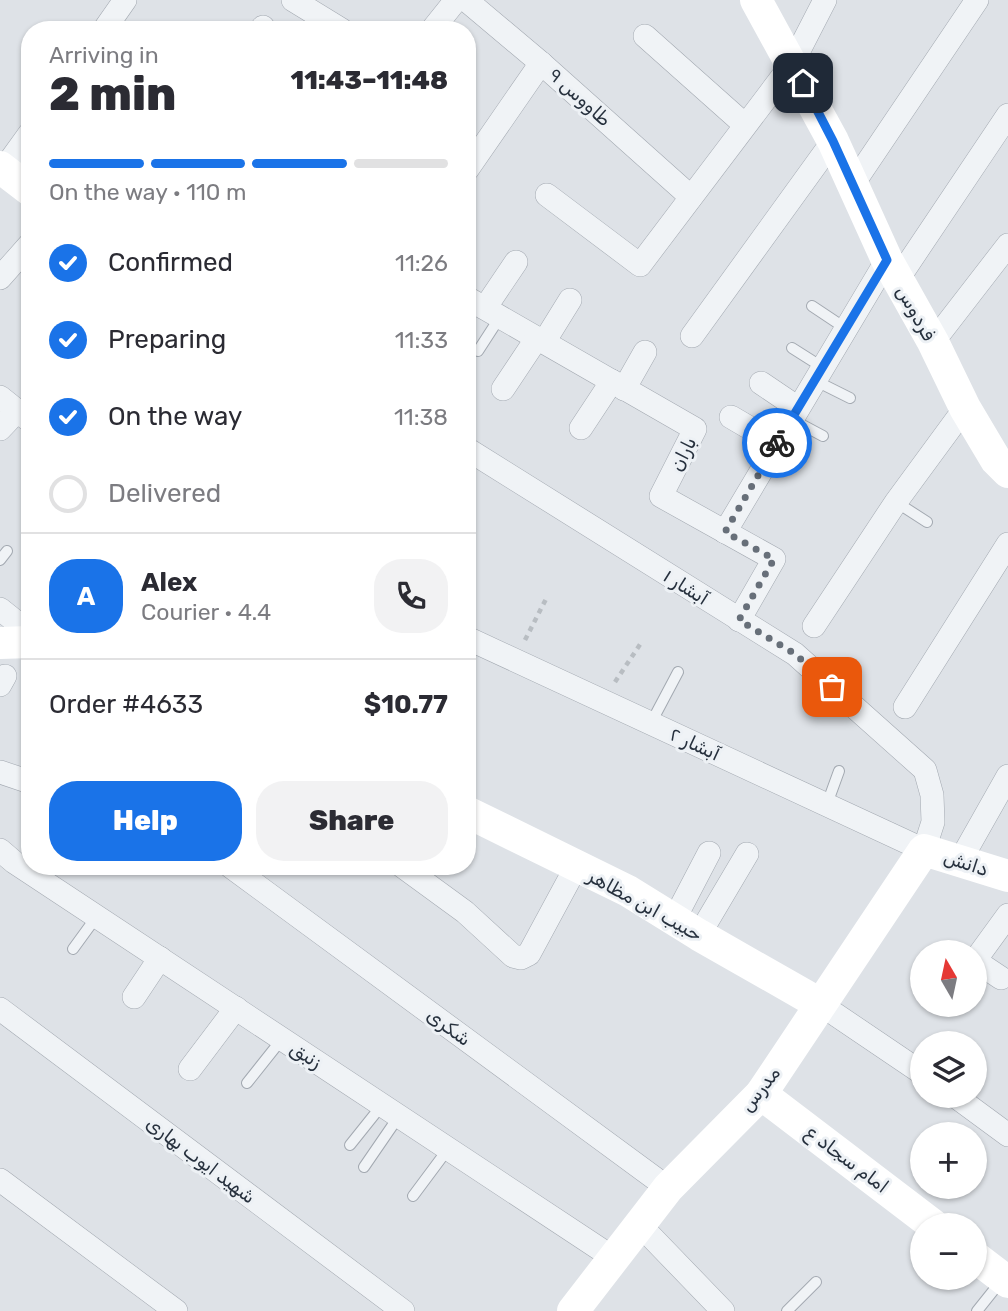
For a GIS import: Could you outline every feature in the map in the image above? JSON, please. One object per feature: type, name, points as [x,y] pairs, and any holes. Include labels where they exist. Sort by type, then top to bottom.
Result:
[{"type":"street","points":[[110,21],[125,0]]},
{"type":"street","points":[[293,0],[327,21]]},
{"type":"street","points":[[439,21],[456,0]]},
{"type":"street","name":"طاووس ۹","points":[[466,0],[691,197]]},
{"type":"street","name":"فردوس","points":[[756,0],[833,141],[892,270],[933,342],[965,408],[1004,459]]},
{"type":"street","points":[[547,195],[639,265],[792,64],[825,0]]},
{"type":"street","points":[[853,184],[977,0]]},
{"type":"street","points":[[645,36],[745,125]]},
{"type":"street","points":[[476,157],[541,63]]},
{"type":"street","points":[[725,532],[845,328],[1008,115]]},
{"type":"street","points":[[692,336],[833,141]]},
{"type":"street","points":[[21,145],[2,168],[21,183]]},
{"type":"street","points":[[933,342],[1008,245]]},
{"type":"street","points":[[0,278],[21,254]]},
{"type":"street","points":[[479,309],[516,262]]},
{"type":"street","points":[[503,389],[570,300]]},
{"type":"street","name":"باران","points":[[479,309],[540,340],[695,429],[661,496],[774,559],[739,620]]},
{"type":"street","points":[[581,428],[645,352]]},
{"type":"street","points":[[761,383],[794,414]]},
{"type":"street","points":[[814,626],[896,502],[965,408]]},
{"type":"street","points":[[0,429],[16,409]]},
{"type":"street","points":[[731,417],[777,444]]},
{"type":"street","name":"آبشار ۱","points":[[476,455],[795,654],[925,770],[932,795],[933,822],[923,850]]},
{"type":"street","points":[[905,707],[1008,544]]},
{"type":"street","points":[[0,609],[21,626]]},
{"type":"street","points":[[0,643],[21,642]]},
{"type":"street","name":"آبشار ۲","points":[[476,642],[923,850]]},
{"type":"street","points":[[0,772],[21,779]]},
{"type":"street","points":[[960,861],[1008,776]]},
{"type":"street","name":"حبیب ابن مظاهر","points":[[476,817],[628,891],[820,1004]]},
{"type":"street","name":"زنبق","points":[[0,850],[21,867]]},
{"type":"street","name":"دانش","points":[[923,850],[1008,876]]},
{"type":"street","name":"مدرس","points":[[573,1311],[668,1188],[761,1094],[923,850]]},
{"type":"street","points":[[687,928],[709,853]]},
{"type":"street","points":[[687,928],[747,854]]},
{"type":"street","points":[[414,875],[465,912],[513,956],[521,958],[529,954],[576,867]]},
{"type":"street","name":"زنبق","points":[[34,875],[614,1259]]},
{"type":"street","name":"شکری","points":[[242,875],[668,1188]]},
{"type":"street","points":[[1001,978],[976,959],[1008,915]]},
{"type":"street","points":[[134,997],[160,958]]},
{"type":"street","points":[[820,1004],[910,1065]]},
{"type":"street","name":"شهید ایوب بهاری","points":[[0,1009],[403,1311]]},
{"type":"street","points":[[190,1069],[236,1009]]},
{"type":"street","name":"امام سجاد ع","points":[[761,1094],[917,1213]]},
{"type":"street","points":[[974,1108],[1006,1129]]},
{"type":"street","points":[[0,1180],[176,1311]]},
{"type":"street","points":[[640,1224],[723,1311]]},
{"type":"street","points":[[987,1266],[1006,1280]]},
{"type":"lane","points":[[812,306],[845,328]]},
{"type":"lane","points":[[478,351],[479,309]]},
{"type":"lane","points":[[792,348],[850,398]]},
{"type":"lane","points":[[794,414],[823,436]]},
{"type":"lane","points":[[896,502],[927,522]]},
{"type":"lane","points":[[651,723],[678,672]]},
{"type":"lane","points":[[827,804],[839,771]]},
{"type":"lane","points":[[73,949],[97,916]]},
{"type":"lane","points":[[247,1083],[282,1039]]},
{"type":"lane","points":[[350,1145],[390,1111]]},
{"type":"lane","points":[[364,1167],[390,1111]]},
{"type":"lane","points":[[413,1196],[448,1149]]},
{"type":"lane","points":[[977,1311],[1006,1280]]},
{"type":"lane","points":[[787,1311],[816,1282]]},
{"type":"path","points":[[515,660],[546,599]]},
{"type":"path","points":[[603,701],[640,643]]},
{"type":"way so far","points":[[777,443],[725,532],[774,559],[739,620],[795,654],[832,687]]},
{"type":"route","points":[[777,443],[887,260],[833,141],[803,83]]}]
